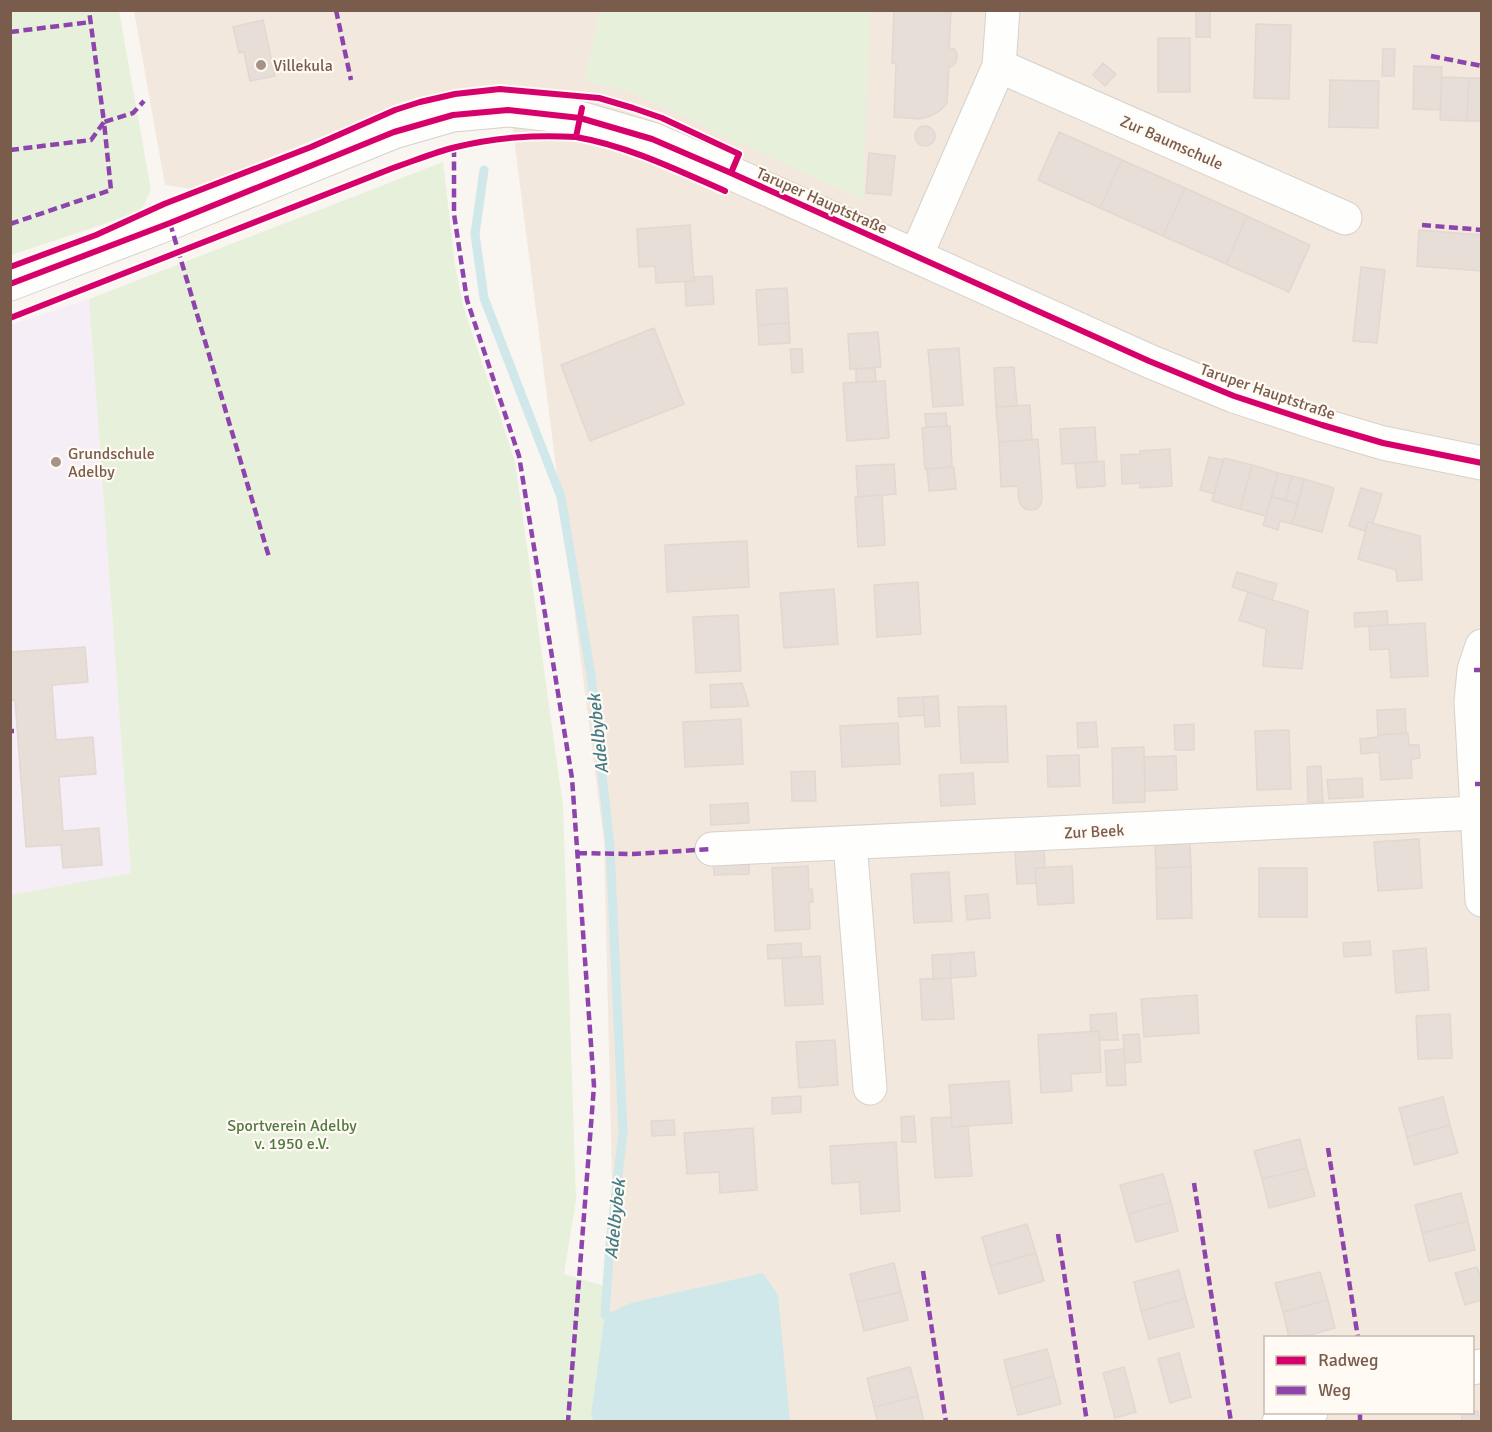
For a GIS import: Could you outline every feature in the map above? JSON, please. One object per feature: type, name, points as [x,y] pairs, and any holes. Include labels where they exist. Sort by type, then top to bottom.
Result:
[{"type":"street","points":[[916,256],[999,66],[1003,10]]},
{"type":"street","name":"Zur Baumschule","points":[[999,66],[1345,218]]},
{"type":"street","name":"Taruper Hauptstraße","points":[[10,284],[170,223],[394,132],[453,115],[508,110],[580,118],[652,139],[1138,356],[1234,396],[1383,443],[1482,463]]},
{"type":"street","points":[[1482,646],[1474,670],[1471,702],[1482,900]]},
{"type":"street","name":"Zur Beek","points":[[712,849],[1476,813]]},
{"type":"street","points":[[850,843],[870,1088]]},
{"type":"street","points":[[1279,1422],[1307,1414]]},
{"type":"shaded area","points":[[134,11],[1481,11],[1481,1421],[594,1421],[608,1287],[612,1177],[604,841],[507,84],[415,99],[192,189],[165,185]]},
{"type":"shaded area","name":"Grundschule Adelby","points":[[89,299],[131,873],[11,895],[10,325]]},
{"type":"green space","points":[[10,11],[119,11],[151,190],[140,212],[11,255]]},
{"type":"green space","points":[[599,11],[870,11],[863,200],[635,94],[585,81]]},
{"type":"green space","name":"Sportverein Adelby v. 1950 e.V.","points":[[443,162],[455,265],[463,306],[515,461],[563,806],[576,1200],[564,1274],[608,1287],[594,1421],[11,1422],[11,895],[131,873],[89,299]]},
{"type":"water","points":[[763,1273],[778,1295],[790,1421],[594,1421],[591,1415],[605,1315],[631,1303]]},
{"type":"building","points":[[894,10],[951,12],[949,48],[954,49],[957,58],[956,62],[949,67],[947,103],[940,111],[920,119],[894,117],[896,63],[892,63]]},
{"type":"building","points":[[1196,10],[1210,10],[1210,37],[1196,37]]},
{"type":"building","points":[[263,20],[275,76],[250,81],[244,52],[239,53],[233,27]]},
{"type":"building","points":[[1256,24],[1291,25],[1289,99],[1254,98]]},
{"type":"building","points":[[1158,38],[1190,38],[1190,92],[1158,92]]},
{"type":"building","points":[[1383,49],[1395,49],[1394,76],[1382,76]]},
{"type":"building","points":[[1103,63],[1116,74],[1105,86],[1093,75]]},
{"type":"building","points":[[1414,66],[1442,67],[1440,110],[1413,109]]},
{"type":"building","points":[[1442,77],[1469,78],[1467,121],[1440,120]]},
{"type":"building","points":[[1469,78],[1482,78],[1482,121],[1467,121]]},
{"type":"building","points":[[1330,80],[1379,81],[1378,128],[1329,127]]},
{"type":"building","points":[[925,126],[932,129],[935,136],[932,143],[925,146],[918,143],[915,136],[918,129]]},
{"type":"building","points":[[1059,132],[1122,160],[1100,208],[1038,180]]},
{"type":"building","points":[[869,153],[895,156],[891,195],[866,193]]},
{"type":"building","points":[[1122,160],[1185,188],[1163,236],[1100,208]]},
{"type":"building","points":[[1185,188],[1247,216],[1226,264],[1163,236]]},
{"type":"building","points":[[1247,216],[1310,245],[1289,292],[1226,264]]},
{"type":"building","points":[[690,225],[694,281],[656,283],[655,266],[639,267],[637,229]]},
{"type":"building","points":[[1419,230],[1482,235],[1482,271],[1417,266]]},
{"type":"building","points":[[1361,267],[1385,270],[1377,343],[1353,341]]},
{"type":"building","points":[[712,276],[714,304],[686,306],[685,281],[694,281],[694,277]]},
{"type":"building","points":[[787,288],[789,323],[758,325],[756,290]]},
{"type":"building","points":[[789,323],[790,343],[759,345],[758,325]]},
{"type":"building","points":[[654,328],[684,404],[590,441],[561,365]]},
{"type":"building","points":[[878,332],[881,367],[850,369],[848,334]]},
{"type":"building","points":[[959,348],[963,405],[933,407],[928,350]]},
{"type":"building","points":[[790,349],[802,349],[803,372],[792,373]]},
{"type":"building","points":[[1014,367],[1017,406],[996,407],[994,368]]},
{"type":"building","points":[[875,368],[876,381],[856,383],[856,369]]},
{"type":"building","points":[[885,381],[889,438],[847,441],[843,383]]},
{"type":"building","points":[[1030,405],[1032,440],[999,442],[996,407]]},
{"type":"building","points":[[946,413],[947,426],[926,427],[925,414]]},
{"type":"building","points":[[950,426],[952,467],[925,469],[922,428]]},
{"type":"building","points":[[1095,427],[1097,462],[1062,464],[1060,429]]},
{"type":"building","points":[[1038,439],[1042,498],[1037,509],[1031,510],[1021,505],[1018,486],[1001,487],[999,442]]},
{"type":"building","points":[[1170,449],[1172,486],[1140,488],[1140,483],[1122,484],[1121,455]]},
{"type":"building","points":[[1209,457],[1223,460],[1214,494],[1200,490]]},
{"type":"building","points":[[1224,458],[1252,465],[1240,509],[1212,501]]},
{"type":"building","points":[[1104,461],[1105,486],[1077,488],[1075,463]]},
{"type":"building","points":[[894,464],[896,494],[858,497],[856,466]]},
{"type":"building","points":[[1252,465],[1278,473],[1266,516],[1240,509]]},
{"type":"building","points":[[954,467],[956,489],[929,491],[927,469]]},
{"type":"building","points":[[1278,473],[1292,476],[1285,500],[1272,497]]},
{"type":"building","points":[[1292,476],[1304,479],[1298,504],[1285,500]]},
{"type":"building","points":[[1304,479],[1334,488],[1322,532],[1292,524]]},
{"type":"building","points":[[1361,488],[1382,494],[1373,523],[1368,522],[1365,531],[1349,526]]},
{"type":"building","points":[[882,495],[885,545],[858,547],[855,497]]},
{"type":"building","points":[[1272,497],[1298,504],[1292,524],[1280,521],[1278,530],[1263,525]]},
{"type":"building","points":[[1368,522],[1420,536],[1422,580],[1397,581],[1396,570],[1358,559]]},
{"type":"building","points":[[747,541],[749,587],[667,592],[665,545]]},
{"type":"building","points":[[1237,572],[1277,584],[1272,600],[1232,587]]},
{"type":"building","points":[[918,582],[921,634],[877,637],[874,585]]},
{"type":"building","points":[[834,589],[838,644],[784,648],[780,593]]},
{"type":"building","points":[[1248,592],[1308,611],[1302,669],[1263,666],[1266,629],[1239,620]]},
{"type":"building","points":[[1387,611],[1388,625],[1355,627],[1354,613]]},
{"type":"building","points":[[738,615],[741,671],[696,673],[693,617]]},
{"type":"building","points":[[1425,623],[1428,676],[1391,678],[1389,649],[1370,650],[1369,626]]},
{"type":"building","points":[[85,647],[88,682],[52,685],[56,740],[93,737],[96,774],[59,777],[63,831],[99,828],[102,865],[63,868],[61,845],[26,847],[15,700],[10,701],[10,652]]},
{"type":"building","points":[[742,683],[749,706],[711,708],[710,685]]},
{"type":"building","points":[[938,696],[940,726],[925,727],[923,697]]},
{"type":"building","points":[[923,697],[924,715],[899,717],[898,698]]},
{"type":"building","points":[[1006,706],[1008,762],[961,763],[958,707]]},
{"type":"building","points":[[1405,709],[1406,733],[1378,735],[1377,710]]},
{"type":"building","points":[[741,719],[743,764],[685,767],[683,722]]},
{"type":"building","points":[[1096,722],[1098,747],[1078,748],[1077,723]]},
{"type":"building","points":[[898,723],[900,764],[842,767],[840,726]]},
{"type":"building","points":[[1194,724],[1194,750],[1175,750],[1174,725]]},
{"type":"building","points":[[1289,730],[1291,789],[1257,790],[1255,731]]},
{"type":"building","points":[[1408,733],[1409,745],[1419,745],[1420,758],[1411,759],[1412,778],[1381,780],[1379,752],[1361,754],[1360,739]]},
{"type":"building","points":[[1144,747],[1145,802],[1113,803],[1112,748]]},
{"type":"building","points":[[1079,755],[1080,786],[1048,787],[1047,756]]},
{"type":"building","points":[[1176,756],[1177,790],[1145,791],[1144,757]]},
{"type":"building","points":[[1321,766],[1323,802],[1308,802],[1307,767]]},
{"type":"building","points":[[815,771],[816,801],[792,801],[791,772]]},
{"type":"building","points":[[973,773],[975,804],[941,806],[939,775]]},
{"type":"building","points":[[1362,778],[1363,797],[1329,799],[1327,780]]},
{"type":"building","points":[[748,803],[749,823],[711,825],[710,805]]},
{"type":"building","points":[[1419,839],[1422,888],[1378,891],[1374,842]]},
{"type":"building","points":[[1190,843],[1191,867],[1156,868],[1155,844]]},
{"type":"building","points":[[1044,850],[1045,868],[1035,868],[1036,883],[1017,884],[1015,852]]},
{"type":"building","points":[[749,857],[749,874],[714,875],[713,858]]},
{"type":"building","points":[[808,866],[809,889],[812,889],[813,902],[809,902],[810,929],[775,931],[772,868]]},
{"type":"building","points":[[1072,866],[1074,903],[1038,905],[1035,868]]},
{"type":"building","points":[[1191,867],[1192,918],[1157,919],[1156,868]]},
{"type":"building","points":[[1259,868],[1307,868],[1307,917],[1259,917]]},
{"type":"building","points":[[949,872],[952,921],[914,923],[911,874]]},
{"type":"building","points":[[988,894],[990,918],[967,920],[965,896]]},
{"type":"building","points":[[1370,941],[1371,955],[1344,957],[1343,943]]},
{"type":"building","points":[[801,943],[802,957],[768,959],[767,945]]},
{"type":"building","points":[[1426,948],[1429,990],[1396,993],[1393,951]]},
{"type":"building","points":[[974,952],[976,976],[951,978],[950,954]]},
{"type":"building","points":[[950,954],[951,978],[933,979],[932,955]]},
{"type":"building","points":[[820,956],[823,1004],[785,1006],[782,958]]},
{"type":"building","points":[[951,978],[954,1019],[922,1020],[920,979]]},
{"type":"building","points":[[1197,995],[1199,1033],[1144,1037],[1141,999]]},
{"type":"building","points":[[1116,1013],[1118,1040],[1100,1040],[1099,1031],[1091,1032],[1090,1015]]},
{"type":"building","points":[[1450,1014],[1452,1058],[1418,1059],[1416,1016]]},
{"type":"building","points":[[1099,1031],[1101,1072],[1071,1074],[1072,1091],[1041,1093],[1038,1035]]},
{"type":"building","points":[[1139,1034],[1141,1062],[1125,1063],[1123,1035]]},
{"type":"building","points":[[835,1040],[838,1085],[799,1088],[796,1042]]},
{"type":"building","points":[[1124,1049],[1126,1085],[1107,1086],[1105,1051]]},
{"type":"building","points":[[1009,1081],[1012,1123],[952,1127],[949,1085]]},
{"type":"building","points":[[801,1096],[801,1112],[772,1114],[772,1098]]},
{"type":"building","points":[[1443,1097],[1450,1125],[1407,1137],[1399,1108]]},
{"type":"building","points":[[914,1116],[916,1142],[902,1142],[901,1117]]},
{"type":"building","points":[[951,1117],[952,1127],[968,1126],[972,1176],[935,1178],[931,1118]]},
{"type":"building","points":[[674,1120],[675,1135],[652,1136],[651,1121]]},
{"type":"building","points":[[1450,1125],[1458,1153],[1414,1165],[1407,1137]]},
{"type":"building","points":[[753,1128],[757,1190],[720,1193],[719,1172],[687,1174],[684,1133]]},
{"type":"building","points":[[1300,1139],[1307,1168],[1262,1179],[1254,1151]]},
{"type":"building","points":[[896,1142],[900,1211],[861,1214],[859,1182],[832,1184],[830,1146]]},
{"type":"building","points":[[1307,1168],[1315,1196],[1269,1208],[1262,1179]]},
{"type":"building","points":[[1163,1174],[1171,1202],[1128,1214],[1120,1185]]},
{"type":"building","points":[[1461,1193],[1468,1221],[1422,1233],[1415,1205]]},
{"type":"building","points":[[1171,1202],[1178,1231],[1136,1242],[1128,1214]]},
{"type":"building","points":[[1468,1221],[1475,1250],[1429,1261],[1422,1233]]},
{"type":"building","points":[[1027,1224],[1036,1253],[990,1266],[982,1237]]},
{"type":"building","points":[[1036,1253],[1044,1281],[999,1294],[990,1266]]},
{"type":"building","points":[[894,1263],[901,1292],[857,1302],[850,1274]]},
{"type":"building","points":[[1477,1267],[1482,1282],[1482,1300],[1465,1305],[1455,1273]]},
{"type":"building","points":[[1179,1270],[1186,1298],[1141,1311],[1134,1282]]},
{"type":"building","points":[[1320,1272],[1328,1300],[1283,1312],[1275,1283]]},
{"type":"building","points":[[901,1292],[908,1320],[864,1331],[857,1302]]},
{"type":"building","points":[[1186,1298],[1194,1327],[1149,1339],[1141,1311]]},
{"type":"building","points":[[1328,1300],[1335,1328],[1307,1336],[1289,1336],[1283,1312]]},
{"type":"building","points":[[1047,1349],[1054,1376],[1011,1388],[1004,1360]]},
{"type":"building","points":[[1179,1353],[1191,1397],[1170,1403],[1158,1359]]},
{"type":"building","points":[[910,1367],[918,1396],[874,1407],[867,1378]]},
{"type":"building","points":[[1124,1367],[1136,1412],[1115,1418],[1103,1373]]},
{"type":"building","points":[[1054,1376],[1061,1404],[1018,1415],[1011,1388]]},
{"type":"building","points":[[918,1396],[924,1422],[878,1422],[874,1407]]},
{"type":"building","points":[[1474,1411],[1478,1411],[1479,1422],[1462,1422],[1462,1414],[1474,1414]]},
{"type":"waterway","name":"Adelbybek","points":[[484,170],[475,234],[484,298],[561,497],[591,675],[610,846],[623,1132],[610,1243],[605,1315]]},
{"type":"marked path","points":[[10,150],[91,140],[104,122],[89,10]]},
{"type":"marked path","points":[[336,10],[351,80]]},
{"type":"marked path","points":[[10,32],[91,22]]},
{"type":"marked path","points":[[1431,56],[1482,66]]},
{"type":"marked path","points":[[10,224],[111,190],[104,122],[133,113],[144,101]]},
{"type":"marked path","points":[[454,148],[454,214],[467,300],[519,456],[572,778],[594,1086],[568,1422]]},
{"type":"marked path","points":[[170,223],[269,557]]},
{"type":"marked path","points":[[1422,225],[1482,230]]},
{"type":"marked path","points":[[1474,670],[1482,670]]},
{"type":"marked path","points":[[1475,784],[1482,784]]},
{"type":"marked path","points":[[578,853],[633,854],[712,849]]},
{"type":"marked path","points":[[1328,1148],[1358,1336]]},
{"type":"marked path","points":[[1194,1183],[1231,1422]]},
{"type":"marked path","points":[[1058,1234],[1087,1422]]},
{"type":"marked path","points":[[923,1271],[946,1422]]},
{"type":"marked path","points":[[1360,1414],[1360,1422]]},
{"type":"cycle path","points":[[10,267],[96,235],[164,204],[311,147],[395,110],[455,94],[500,89],[599,98],[662,118],[739,154],[731,173]]},
{"type":"cycle path","points":[[10,318],[440,151],[501,139],[576,137],[582,108]]},
{"type":"cycle path","points":[[10,284],[170,223],[394,132],[453,115],[508,110],[580,118],[652,139],[1149,361],[1234,396],[1383,443],[1482,463]]},
{"type":"cycle path","points":[[576,137],[614,146],[725,191]]},
{"type":"place","name":"Villekula","points":[[261,65]]},
{"type":"place","name":"Grundschule Adelby","points":[[56,462]]}]
